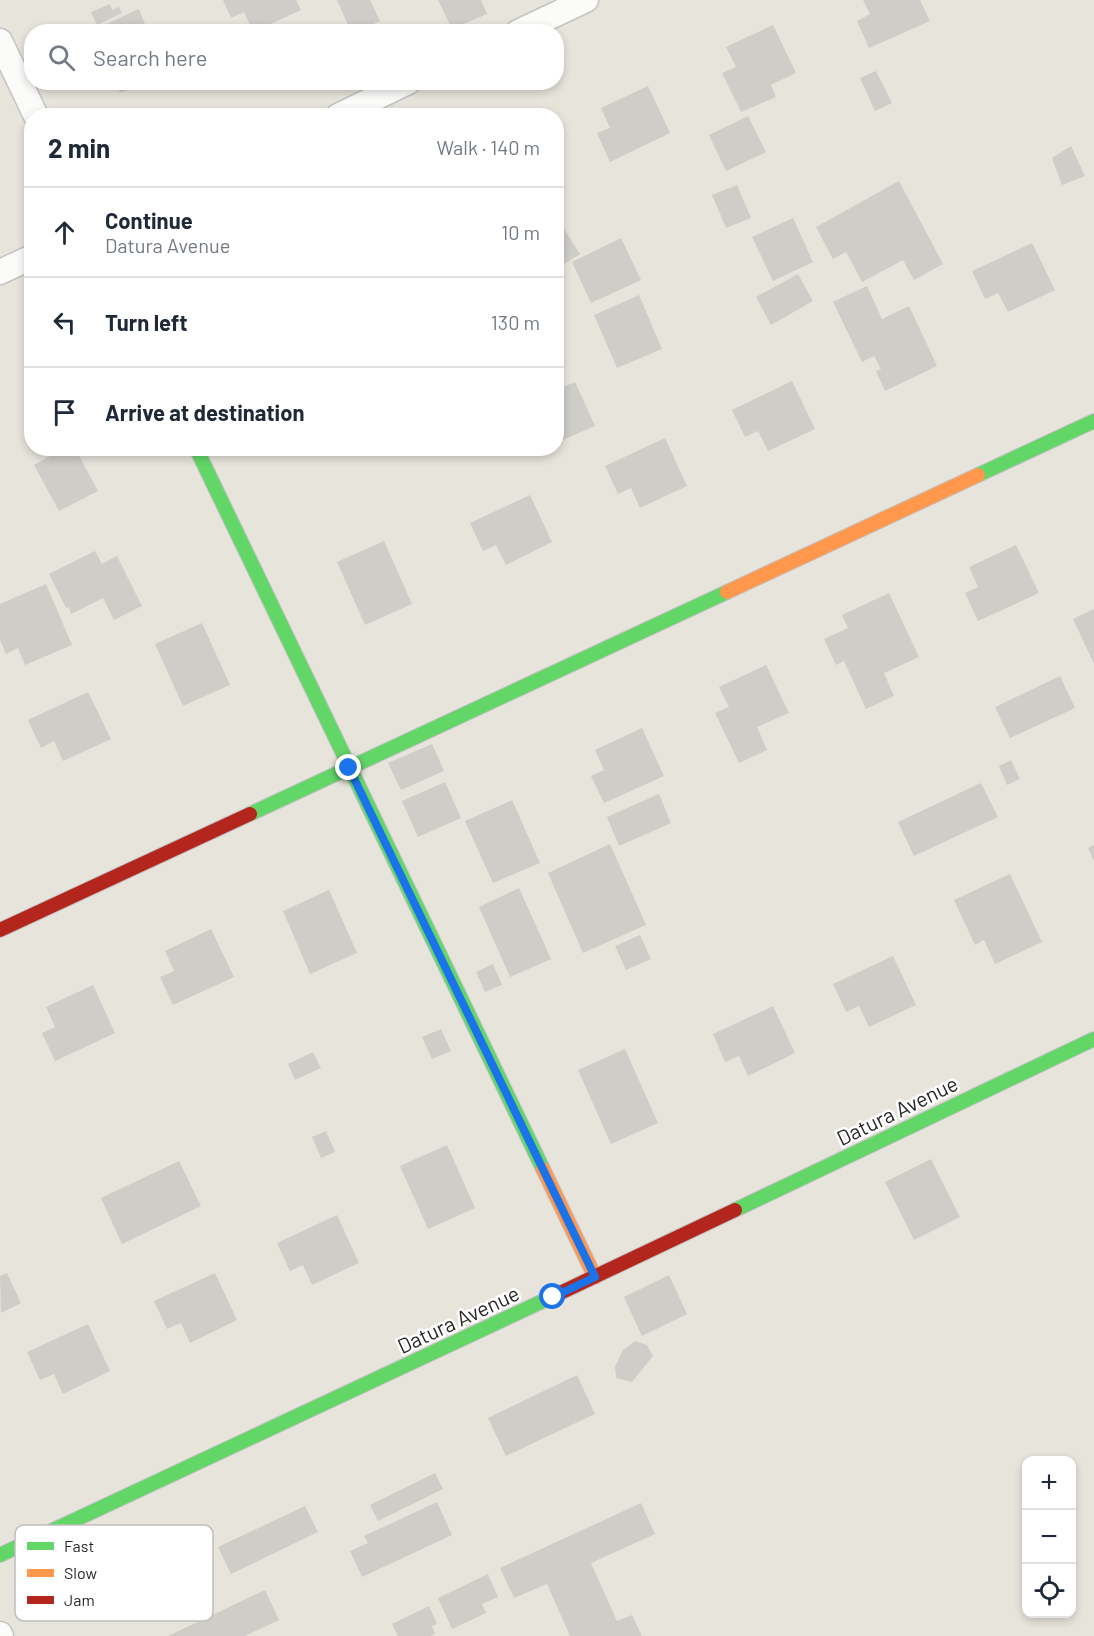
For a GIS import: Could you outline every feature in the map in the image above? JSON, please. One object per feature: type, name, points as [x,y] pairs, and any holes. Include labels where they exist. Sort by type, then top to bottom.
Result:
[{"type":"street","points":[[535,24],[586,0]]},
{"type":"street","points":[[0,41],[32,108]]},
{"type":"street","points":[[354,108],[392,90]]},
{"type":"street","points":[[0,272],[24,261]]},
{"type":"street","points":[[0,930],[1094,421]]},
{"type":"street","points":[[200,456],[595,1277]]},
{"type":"street","name":"Datura Avenue","points":[[66,1525],[1094,1040]]},
{"type":"street","name":"Datura Avenue","points":[[0,1556],[15,1549]]},
{"type":"building","points":[[223,0],[296,0],[301,10],[270,24],[249,24],[244,12],[231,18]]},
{"type":"building","points":[[337,0],[370,0],[380,21],[374,24],[348,24]]},
{"type":"building","points":[[438,0],[481,0],[487,14],[464,24],[450,24]]},
{"type":"building","points":[[863,0],[920,0],[930,21],[869,48],[857,21],[870,14]]},
{"type":"building","points":[[110,4],[112,10],[119,7],[122,13],[97,24],[91,12]]},
{"type":"building","points":[[139,9],[145,24],[106,24]]},
{"type":"building","points":[[773,25],[796,73],[771,85],[776,97],[741,112],[722,73],[736,67],[726,47]]},
{"type":"building","points":[[876,71],[892,103],[875,111],[860,78]]},
{"type":"building","points":[[648,86],[670,133],[610,162],[597,133],[610,128],[601,108]]},
{"type":"building","points":[[748,116],[766,152],[726,171],[709,135]]},
{"type":"building","points":[[1071,146],[1085,176],[1062,185],[1052,158]]},
{"type":"building","points":[[899,181],[943,264],[914,280],[903,260],[862,282],[846,252],[833,259],[816,227]]},
{"type":"building","points":[[737,185],[751,218],[726,228],[712,195]]},
{"type":"building","points":[[793,218],[813,262],[773,281],[752,237]]},
{"type":"building","points":[[564,229],[580,254],[564,264]]},
{"type":"building","points":[[621,238],[641,280],[591,303],[572,262]]},
{"type":"building","points":[[1032,243],[1055,290],[1008,312],[998,293],[985,299],[972,271]]},
{"type":"building","points":[[798,274],[813,301],[771,325],[756,297]]},
{"type":"building","points":[[867,286],[882,319],[909,306],[937,366],[885,391],[876,371],[881,369],[874,356],[862,362],[833,302]]},
{"type":"building","points":[[639,295],[662,349],[617,368],[594,315]]},
{"type":"building","points":[[792,381],[815,429],[768,451],[758,431],[745,437],[732,410]]},
{"type":"building","points":[[575,382],[595,426],[564,439],[564,387]]},
{"type":"building","points":[[665,438],[687,486],[640,508],[631,488],[618,494],[605,466]]},
{"type":"building","points":[[50,456],[79,456],[98,491],[59,511],[34,465]]},
{"type":"building","points":[[530,495],[552,542],[506,565],[496,545],[483,551],[470,523]]},
{"type":"building","points":[[384,541],[412,604],[365,625],[337,562]]},
{"type":"building","points":[[1016,545],[1039,593],[978,621],[965,593],[978,587],[969,567]]},
{"type":"building","points":[[95,551],[102,564],[117,556],[142,606],[114,620],[103,598],[71,614],[49,574]]},
{"type":"building","points":[[46,584],[72,645],[25,665],[18,648],[6,654],[0,640],[0,604]]},
{"type":"building","points":[[889,593],[919,657],[884,673],[894,696],[866,709],[844,661],[836,665],[824,639],[848,628],[842,615]]},
{"type":"building","points":[[1094,609],[1094,664],[1073,619]]},
{"type":"building","points":[[202,623],[230,685],[183,706],[155,644]]},
{"type":"building","points":[[766,665],[789,713],[757,727],[767,750],[739,763],[715,713],[729,707],[719,687]]},
{"type":"building","points":[[1060,676],[1075,708],[1010,738],[995,707]]},
{"type":"building","points":[[88,692],[111,739],[63,761],[54,741],[41,748],[28,720]]},
{"type":"building","points":[[642,728],[664,776],[604,803],[591,776],[604,770],[595,750]]},
{"type":"building","points":[[432,744],[444,771],[401,790],[388,763]]},
{"type":"building","points":[[1011,760],[1020,779],[1007,785],[999,766]]},
{"type":"building","points":[[445,782],[461,818],[418,837],[402,801]]},
{"type":"building","points":[[981,783],[998,817],[914,856],[898,822]]},
{"type":"building","points":[[659,794],[671,823],[619,846],[607,817]]},
{"type":"building","points":[[512,800],[540,863],[493,883],[465,821]]},
{"type":"building","points":[[610,844],[646,925],[583,953],[548,873]]},
{"type":"building","points":[[1094,845],[1094,861],[1088,848]]},
{"type":"building","points":[[1010,874],[1042,942],[995,964],[984,940],[975,945],[954,900]]},
{"type":"building","points":[[519,888],[551,959],[510,977],[479,907]]},
{"type":"building","points":[[329,890],[357,953],[310,974],[283,911]]},
{"type":"building","points":[[211,929],[234,977],[173,1005],[160,977],[174,971],[165,951]]},
{"type":"building","points":[[640,935],[651,959],[626,970],[615,946]]},
{"type":"building","points":[[893,956],[916,1005],[869,1027],[859,1006],[846,1012],[833,984]]},
{"type":"building","points":[[493,964],[502,985],[485,992],[476,972]]},
{"type":"building","points":[[93,985],[115,1033],[55,1061],[42,1033],[55,1027],[46,1007]]},
{"type":"building","points":[[773,1006],[795,1053],[748,1076],[739,1056],[725,1062],[713,1034]]},
{"type":"building","points":[[441,1029],[451,1051],[432,1059],[422,1037]]},
{"type":"building","points":[[625,1049],[658,1123],[611,1144],[578,1070]]},
{"type":"building","points":[[313,1052],[321,1068],[295,1080],[288,1064]]},
{"type":"building","points":[[326,1131],[335,1152],[321,1158],[312,1137]]},
{"type":"building","points":[[447,1145],[475,1208],[428,1229],[400,1166]]},
{"type":"building","points":[[931,1159],[960,1217],[914,1240],[885,1182]]},
{"type":"building","points":[[179,1161],[201,1206],[122,1244],[101,1198]]},
{"type":"building","points":[[337,1215],[359,1263],[312,1285],[303,1265],[290,1271],[277,1243]]},
{"type":"building","points":[[7,1273],[21,1303],[1,1313],[0,1276]]},
{"type":"building","points":[[215,1273],[237,1320],[190,1343],[181,1323],[167,1329],[154,1301]]},
{"type":"building","points":[[669,1275],[687,1314],[642,1336],[624,1297]]},
{"type":"building","points":[[88,1324],[110,1371],[63,1394],[54,1374],[40,1380],[27,1352]]},
{"type":"building","points":[[635,1341],[647,1345],[653,1356],[632,1382],[616,1378],[615,1367],[623,1350]]},
{"type":"building","points":[[577,1375],[595,1414],[506,1456],[488,1418]]},
{"type":"building","points":[[435,1473],[443,1489],[378,1521],[370,1505]]},
{"type":"building","points":[[437,1502],[452,1535],[362,1577],[350,1551],[368,1543],[364,1536]]},
{"type":"building","points":[[641,1503],[655,1534],[591,1563],[617,1621],[632,1615],[642,1636],[570,1636],[547,1584],[514,1598],[500,1568]]},
{"type":"building","points":[[305,1506],[318,1532],[231,1574],[218,1547]]},
{"type":"building","points":[[488,1574],[498,1597],[482,1604],[486,1613],[452,1629],[438,1598]]},
{"type":"building","points":[[265,1590],[279,1620],[245,1636],[168,1636],[200,1621],[213,1621],[213,1615]]},
{"type":"building","points":[[429,1606],[437,1624],[432,1626],[435,1634],[398,1636],[392,1624]]},
{"type":"traffic: fast","points":[[978,475],[1094,421]]},
{"type":"traffic: fast","points":[[200,456],[543,1169]]},
{"type":"traffic: fast","points":[[250,814],[727,592]]},
{"type":"traffic: fast","points":[[735,1210],[1094,1039]]},
{"type":"traffic: fast","points":[[64,1525],[558,1294]]},
{"type":"traffic: fast","points":[[0,1555],[15,1548]]},
{"type":"traffic: slow","points":[[727,592],[978,475]]},
{"type":"traffic: slow","points":[[543,1169],[595,1277]]},
{"type":"traffic: jam","points":[[0,930],[250,814]]},
{"type":"traffic: jam","points":[[558,1294],[735,1210]]},
{"type":"route","points":[[349,768],[595,1277],[553,1297]]}]
